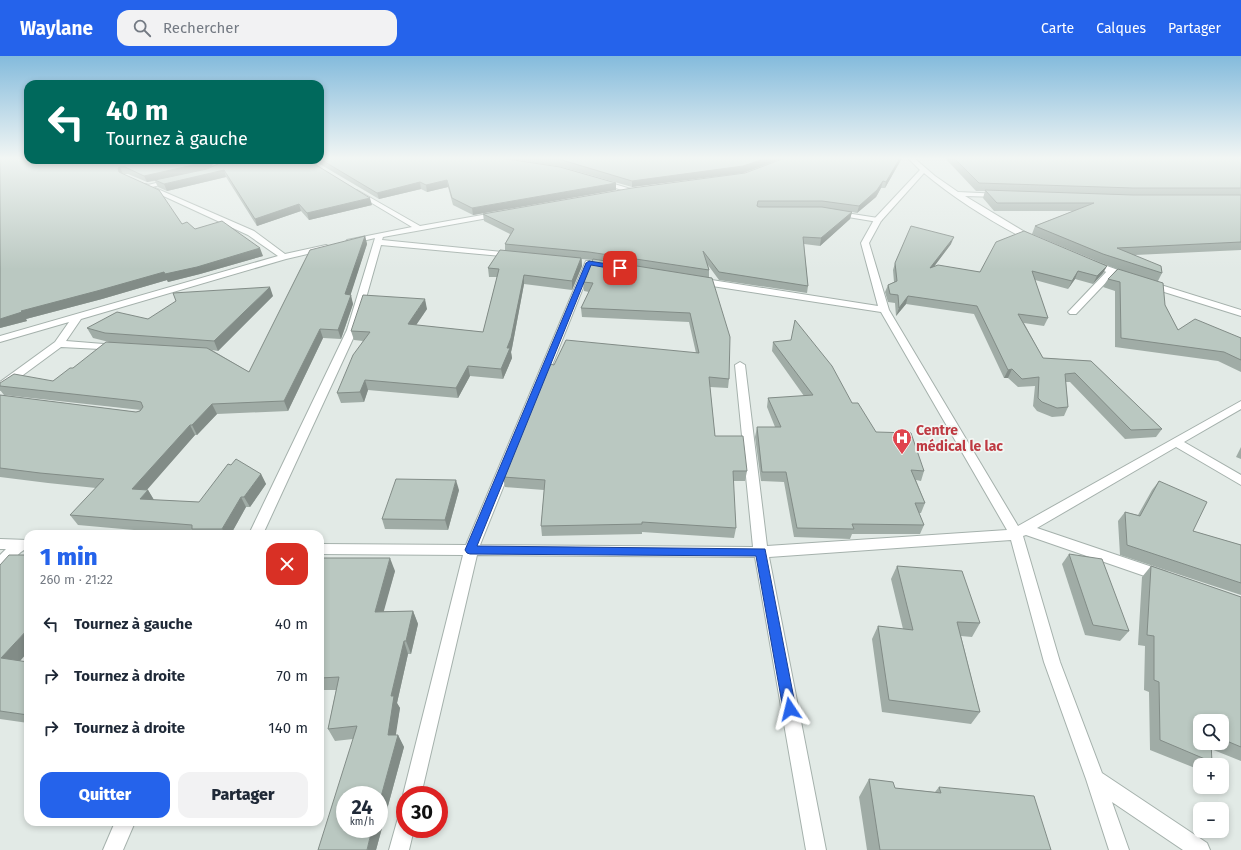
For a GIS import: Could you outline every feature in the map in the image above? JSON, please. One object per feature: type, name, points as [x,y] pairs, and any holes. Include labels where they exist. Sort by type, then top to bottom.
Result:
[{"type":"street","points":[[167,195],[251,232],[284,257]]},
{"type":"street","points":[[364,195],[418,228]]},
{"type":"street","points":[[900,195],[878,220],[865,243],[884,310],[1020,531],[1052,662],[1095,779],[1119,850]]},
{"type":"street","points":[[958,195],[1012,230],[1040,242]]},
{"type":"street","points":[[0,339],[284,257],[339,244],[379,238],[418,228],[510,212]]},
{"type":"street","points":[[830,212],[878,220]]},
{"type":"street","points":[[379,238],[520,256]]},
{"type":"street","points":[[258,530],[352,330],[379,238]]},
{"type":"street","points":[[1083,261],[1111,272],[1241,313]]},
{"type":"street","points":[[414,786],[470,550],[589,263]]},
{"type":"street","points":[[1073,312],[1111,272]]},
{"type":"street","points":[[690,279],[884,310]]},
{"type":"street","points":[[0,387],[59,344],[78,316]]},
{"type":"street","points":[[59,344],[122,349]]},
{"type":"street","points":[[740,365],[761,552],[816,850]]},
{"type":"street","points":[[1020,531],[1241,404]]},
{"type":"street","points":[[1176,442],[1241,481]]},
{"type":"street","points":[[324,549],[761,552],[1020,531],[1174,580]]},
{"type":"street","points":[[0,544],[24,544]]},
{"type":"street","points":[[0,564],[24,544]]},
{"type":"street","points":[[1095,779],[1200,850]]},
{"type":"street","points":[[113,850],[123,826]]},
{"type":"street","points":[[399,850],[402,838]]},
{"type":"building","points":[[0,195],[162,195],[182,224],[187,222],[195,229],[222,221],[260,248],[197,267],[165,274],[164,272],[21,311],[22,312],[0,319]]},
{"type":"building","points":[[240,195],[365,195],[370,198],[307,213],[299,204],[255,219]]},
{"type":"building","points":[[451,195],[547,195],[472,208],[452,198]]},
{"type":"building","points":[[592,195],[871,195],[859,206],[822,201],[758,201],[757,206],[759,207],[822,207],[852,212],[821,238],[803,237],[808,286],[719,272],[703,251],[709,270],[589,252],[505,244],[514,229],[483,214]]},
{"type":"building","points":[[990,195],[1241,195],[1241,242],[1117,248],[1161,266],[1162,273],[1103,254],[1035,226],[1094,203],[997,203]]},
{"type":"building","points":[[911,226],[954,237],[930,268],[938,265],[980,272],[996,242],[1024,231],[1107,266],[1097,276],[1078,271],[1072,281],[1032,271],[1048,318],[1018,314],[1043,358],[1091,361],[1162,429],[1131,430],[1075,373],[1065,374],[1068,407],[1057,408],[1042,402],[1038,398],[1039,377],[1022,379],[1012,369],[1008,370],[977,306],[908,296],[899,308],[898,295],[890,294],[888,285],[897,281],[895,263]]},
{"type":"building","points":[[365,236],[345,294],[351,295],[338,330],[320,329],[284,401],[212,404],[192,425],[190,425],[132,489],[148,490],[140,499],[199,502],[228,464],[231,465],[236,459],[261,474],[244,497],[241,497],[222,529],[192,529],[192,525],[70,515],[104,479],[0,468],[0,395],[136,412],[140,411],[143,407],[141,402],[136,401],[0,386],[0,383],[14,374],[53,381],[70,368],[73,368],[106,342],[207,348],[249,372],[310,250]]},
{"type":"building","points":[[500,250],[581,258],[572,281],[524,275],[511,338],[507,348],[510,348],[501,369],[468,366],[456,388],[365,380],[360,392],[337,393],[353,355],[370,332],[351,331],[363,295],[425,299],[408,324],[483,332],[499,269],[488,268]]},
{"type":"building","points":[[593,259],[712,278],[730,337],[729,379],[709,377],[715,436],[743,436],[747,471],[733,471],[736,528],[642,522],[642,524],[541,526],[545,480],[503,477],[550,364],[554,365],[566,340],[699,353],[690,313],[581,308],[593,283],[583,282]]},
{"type":"building","points":[[1118,269],[1163,283],[1165,305],[1178,330],[1195,319],[1241,338],[1241,360],[1224,352],[1121,338],[1120,282],[1108,279]]},
{"type":"building","points":[[270,287],[214,341],[105,333],[87,328],[117,312],[148,319],[176,301],[173,293]]},
{"type":"building","points":[[795,320],[832,366],[852,403],[858,403],[876,432],[911,433],[924,471],[911,470],[925,503],[915,503],[924,525],[852,524],[854,529],[797,528],[786,472],[762,472],[757,427],[781,427],[768,398],[813,395],[773,342],[791,340]]},
{"type":"building","points":[[396,479],[456,480],[445,520],[382,519]]},
{"type":"building","points":[[1159,481],[1207,502],[1193,531],[1241,545],[1241,583],[1127,545],[1125,512],[1140,516]]},
{"type":"building","points":[[1069,554],[1102,559],[1129,631],[1093,625]]},
{"type":"building","points":[[9,555],[24,555],[24,633],[1,658],[24,661],[24,714],[0,711],[0,565]]},
{"type":"building","points":[[324,558],[390,558],[375,612],[413,611],[391,696],[394,696],[388,735],[398,735],[384,786],[338,786],[357,726],[328,729],[339,677],[324,678]]},
{"type":"building","points":[[897,566],[962,571],[980,623],[957,622],[980,712],[889,700],[878,626],[913,630]]},
{"type":"building","points":[[1151,566],[1241,597],[1241,747],[1229,742],[1229,714],[1193,714],[1193,750],[1211,750],[1212,758],[1203,758],[1160,740],[1159,682],[1154,680],[1154,636],[1147,635]]},
{"type":"building","points":[[869,779],[893,782],[895,788],[941,793],[939,787],[1034,796],[1051,850],[880,850]]},
{"type":"building","points":[[336,793],[336,838],[370,838],[367,850],[318,850]]},
{"type":"place","name":"Centre médical le lac","points":[[902,455]]},
{"type":"route","points":[[620,268],[589,263],[470,550],[761,552],[790,709]]}]
